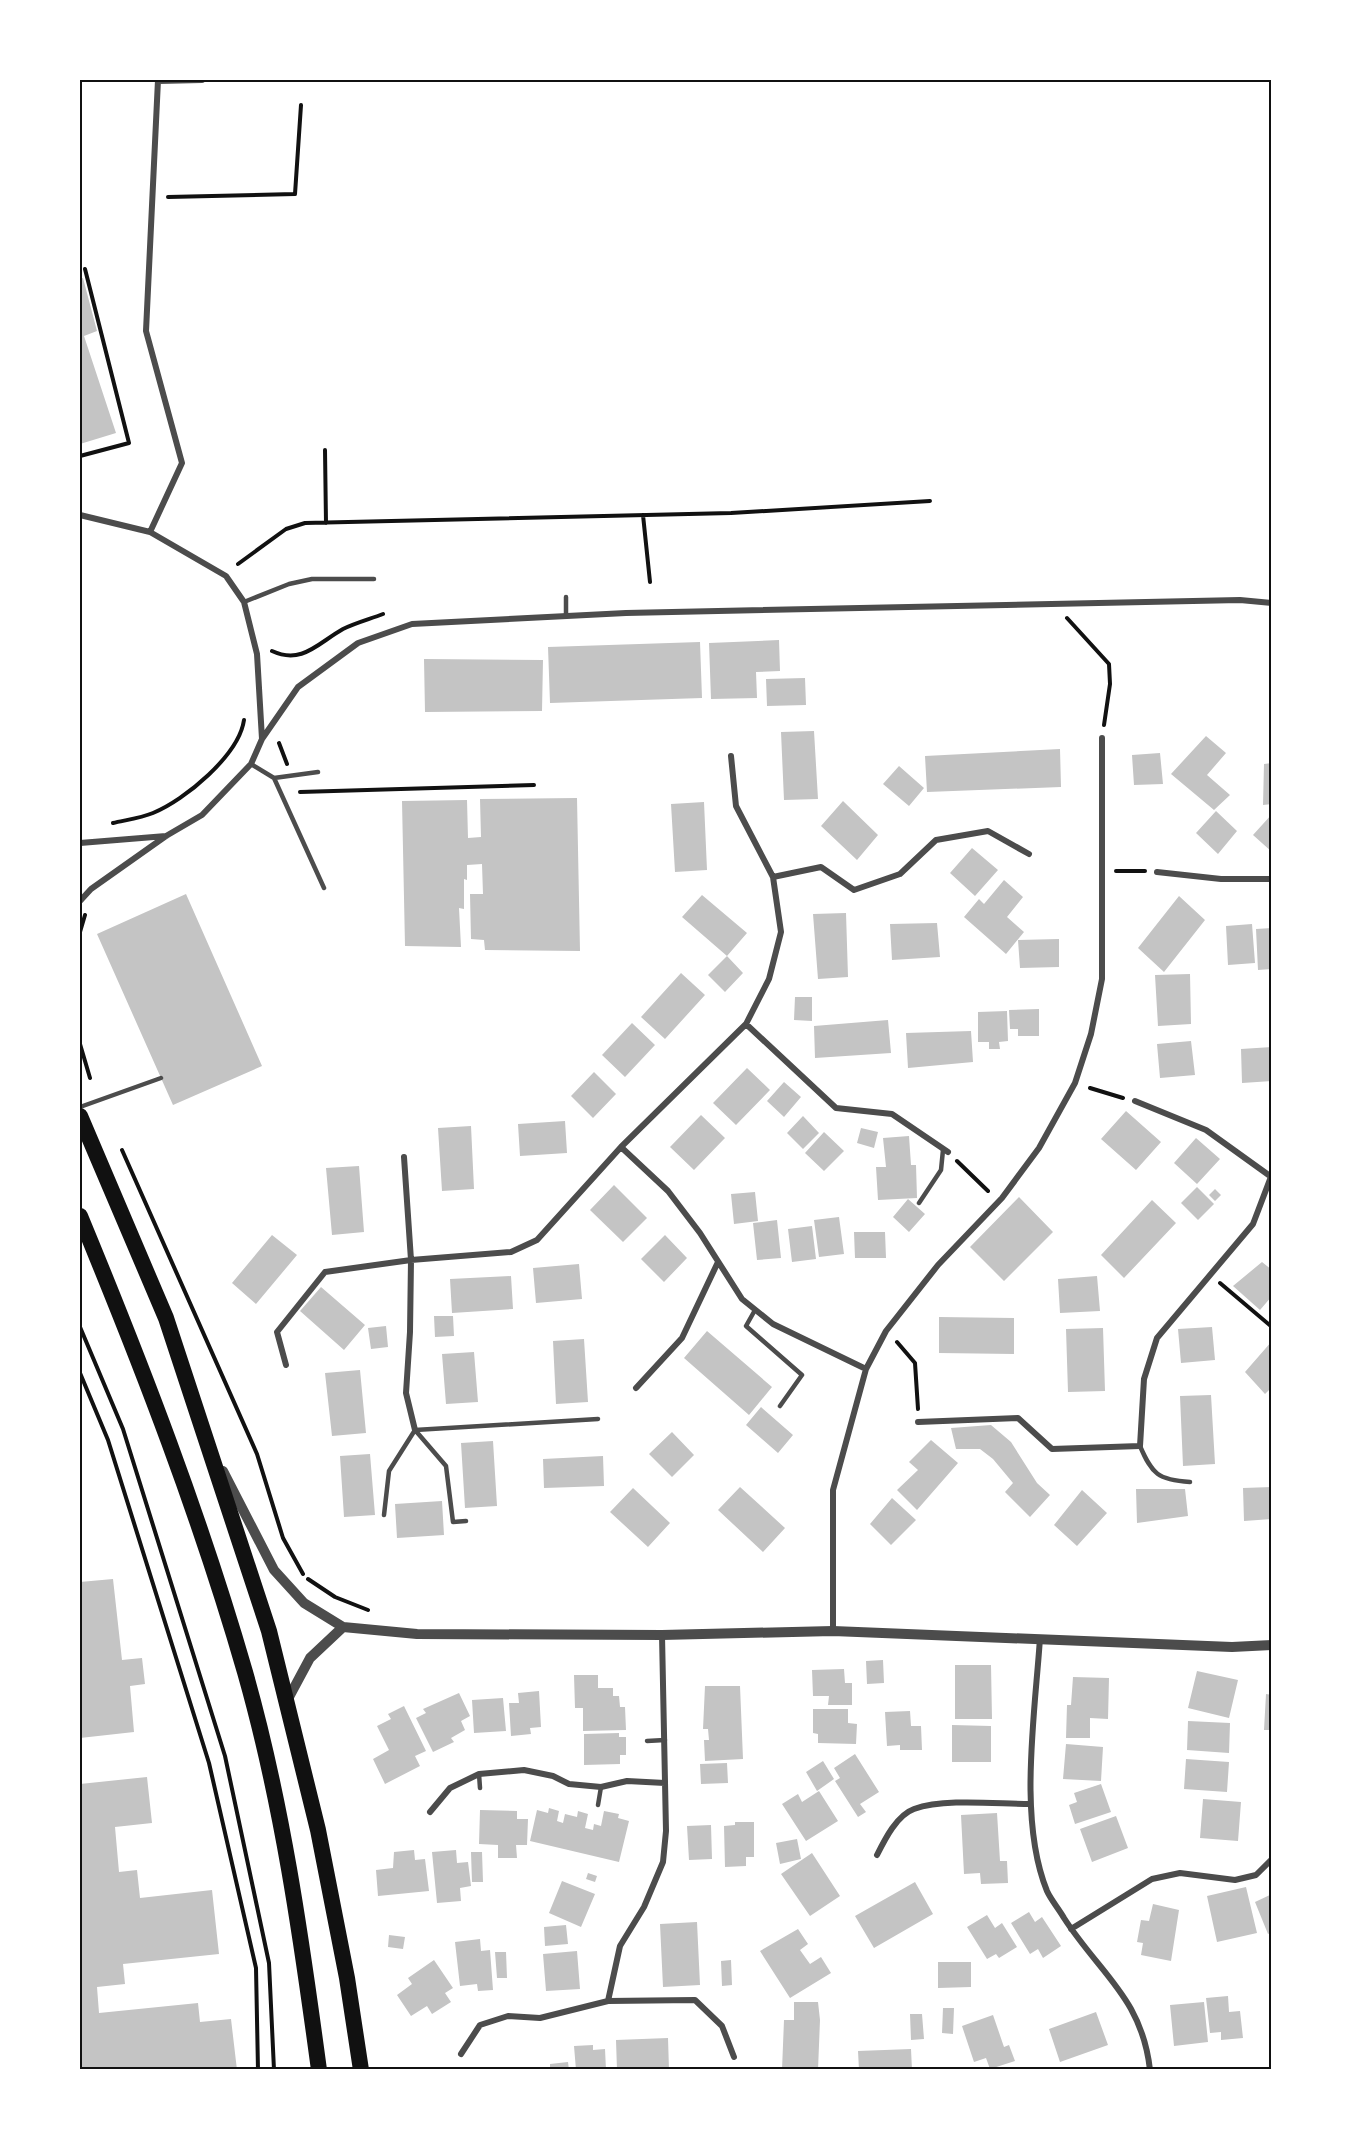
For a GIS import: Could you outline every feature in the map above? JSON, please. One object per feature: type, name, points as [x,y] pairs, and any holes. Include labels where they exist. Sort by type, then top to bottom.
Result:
[{"type":"highway","points":[[80,1116],[166,1318],[269,1631],[288,1699],[323,1852],[347,1978],[361,2070]]},
{"type":"highway","points":[[80,1216],[179,1466],[245,1673],[273,1784],[300,1928],[319,2070]]},
{"type":"street","points":[[150,532],[182,463],[146,331],[158,80],[202,80]]},
{"type":"street","points":[[80,515],[150,532],[226,576],[244,602],[257,654],[262,739]]},
{"type":"street","points":[[80,901],[91,889],[166,836],[202,815],[251,764],[262,739],[298,687],[358,643],[412,624],[566,615],[1240,600],[1272,603]]},
{"type":"street","points":[[833,1631],[833,1490],[866,1369],[886,1330],[938,1265],[999,1201],[1039,1148],[1075,1083],[1090,1034],[1102,979],[1102,738]]},
{"type":"street","points":[[286,1365],[277,1332],[325,1272],[411,1260],[511,1252],[537,1240],[621,1147],[746,1024],[769,979],[781,932],[773,877],[736,806],[731,756]]},
{"type":"street","points":[[773,877],[820,867],[854,890],[900,874],[936,840],[988,831],[1029,854]]},
{"type":"street","points":[[80,843],[166,836]]},
{"type":"street","points":[[1157,872],[1188,873],[1221,879],[1272,879]]},
{"type":"street","points":[[746,1024],[836,1108],[892,1114],[946,1151]]},
{"type":"street","points":[[918,1422],[1018,1418],[1052,1449],[1140,1446],[1144,1379],[1157,1338],[1254,1224],[1271,1175],[1206,1130],[1135,1101]]},
{"type":"street","points":[[621,1147],[668,1191],[742,1299],[773,1324],[866,1369]]},
{"type":"street","points":[[404,1157],[411,1260],[406,1393],[415,1430]]},
{"type":"street","points":[[636,1388],[682,1338],[718,1262]]},
{"type":"street","points":[[202,1430],[274,1570],[304,1603],[344,1627],[417,1635],[662,1635],[833,1631],[1232,1647],[1272,1645]]},
{"type":"street","points":[[288,1699],[310,1658],[344,1627]]},
{"type":"street","points":[[608,2001],[620,1946],[644,1906],[663,1862],[666,1832],[662,1635]]},
{"type":"street","points":[[1040,1638],[1030,1804],[1038,1856],[1048,1892],[1071,1929],[1130,2003],[1147,2041],[1150,2070]]},
{"type":"street","points":[[430,1812],[450,1788],[479,1774],[525,1770],[553,1776],[569,1784],[601,1787],[627,1781],[665,1783]]},
{"type":"street","points":[[877,1854],[888,1833],[913,1809],[942,1804],[1030,1804]]},
{"type":"street","points":[[1071,1929],[1152,1879],[1179,1873],[1235,1880],[1256,1875],[1272,1858]]},
{"type":"street","points":[[460,2054],[480,2025],[508,2016],[540,2018],[608,2001],[694,2000],[722,2026],[734,2057]]},
{"type":"lane","points":[[244,602],[289,584],[312,579],[374,579]]},
{"type":"lane","points":[[566,597],[566,615]]},
{"type":"lane","points":[[251,764],[274,778],[324,888]]},
{"type":"lane","points":[[274,778],[318,772]]},
{"type":"lane","points":[[80,1107],[161,1078]]},
{"type":"lane","points":[[919,1203],[941,1170],[946,1151]]},
{"type":"lane","points":[[755,1310],[746,1326],[802,1376],[780,1406]]},
{"type":"lane","points":[[415,1430],[598,1419]]},
{"type":"lane","points":[[384,1515],[389,1472],[415,1430]]},
{"type":"lane","points":[[415,1430],[446,1466],[453,1522],[466,1521]]},
{"type":"lane","points":[[1140,1446],[1150,1470],[1168,1481],[1190,1482]]},
{"type":"lane","points":[[647,1741],[665,1740]]},
{"type":"lane","points":[[479,1774],[480,1788]]},
{"type":"lane","points":[[598,1805],[601,1787]]},
{"type":"path","points":[[164,198],[295,194],[301,105]]},
{"type":"path","points":[[80,456],[129,443],[85,269]]},
{"type":"path","points":[[325,450],[327,523]]},
{"type":"path","points":[[238,564],[286,529],[304,524],[643,515],[930,501]]},
{"type":"path","points":[[643,515],[650,582]]},
{"type":"path","points":[[1055,604],[1109,664],[1110,684],[1102,738]]},
{"type":"path","points":[[268,642],[271,650],[286,657],[302,654],[345,628],[382,614]]},
{"type":"path","points":[[107,824],[154,813],[195,786],[225,758],[244,724],[244,714]]},
{"type":"path","points":[[284,733],[279,743],[288,764]]},
{"type":"path","points":[[300,792],[534,785]]},
{"type":"path","points":[[1102,870],[1157,872]]},
{"type":"path","points":[[80,932],[85,915]]},
{"type":"path","points":[[80,1044],[90,1078]]},
{"type":"path","points":[[1075,1083],[1135,1101]]},
{"type":"path","points":[[122,1150],[257,1454],[283,1538],[306,1577],[335,1597],[376,1614]]},
{"type":"path","points":[[946,1151],[999,1201]]},
{"type":"path","points":[[1210,1275],[1272,1327]]},
{"type":"path","points":[[80,1327],[123,1429],[225,1756],[269,1964],[274,2070]]},
{"type":"path","points":[[886,1330],[915,1363],[918,1422]]},
{"type":"path","points":[[80,1373],[108,1440],[208,1763],[256,1968],[258,2070]]},
{"type":"building","points":[[83,278],[97,331],[84,336],[116,433],[80,444],[80,279]]},
{"type":"building","points":[[779,640],[780,671],[756,672],[757,698],[711,699],[709,643]]},
{"type":"building","points":[[700,642],[702,698],[550,703],[548,647]]},
{"type":"building","points":[[424,659],[543,660],[542,711],[425,712]]},
{"type":"building","points":[[805,678],[806,705],[767,706],[766,679]]},
{"type":"building","points":[[814,731],[818,799],[784,800],[781,732]]},
{"type":"building","points":[[1206,736],[1226,753],[1207,775],[1230,795],[1214,810],[1171,774]]},
{"type":"building","points":[[1060,749],[1061,787],[927,792],[925,756]]},
{"type":"building","points":[[1160,753],[1163,784],[1134,785],[1132,755]]},
{"type":"building","points":[[1272,763],[1272,804],[1263,805],[1264,764]]},
{"type":"building","points":[[899,766],[924,788],[909,806],[883,784]]},
{"type":"building","points":[[577,798],[580,951],[485,950],[484,940],[471,939],[470,894],[483,894],[482,864],[467,865],[467,880],[464,879],[464,909],[459,908],[461,947],[405,946],[402,801],[467,800],[468,838],[481,837],[480,799]]},
{"type":"building","points":[[843,801],[878,835],[857,860],[821,826]]},
{"type":"building","points":[[704,802],[707,870],[675,872],[671,804]]},
{"type":"building","points":[[1216,811],[1237,831],[1218,854],[1196,833]]},
{"type":"building","points":[[1272,814],[1272,852],[1253,835]]},
{"type":"building","points":[[972,848],[998,870],[975,896],[950,873]]},
{"type":"building","points":[[1004,880],[1023,897],[1007,917],[1024,932],[1006,954],[964,917],[979,899],[984,904]]},
{"type":"building","points":[[186,894],[262,1066],[173,1105],[97,934]]},
{"type":"building","points":[[702,895],[747,933],[727,956],[682,917]]},
{"type":"building","points":[[1179,896],[1205,920],[1164,972],[1138,948]]},
{"type":"building","points":[[846,913],[848,977],[818,979],[813,914]]},
{"type":"building","points":[[937,923],[940,957],[892,960],[890,924]]},
{"type":"building","points":[[1252,924],[1255,963],[1228,965],[1226,926]]},
{"type":"building","points":[[1272,928],[1272,969],[1258,970],[1256,929]]},
{"type":"building","points":[[1059,939],[1059,967],[1020,968],[1018,940]]},
{"type":"building","points":[[727,956],[743,973],[725,992],[708,975]]},
{"type":"building","points":[[681,973],[705,995],[665,1039],[641,1017]]},
{"type":"building","points":[[1190,974],[1191,1024],[1158,1026],[1155,975]]},
{"type":"building","points":[[795,997],[812,997],[812,1021],[794,1020]]},
{"type":"building","points":[[1039,1009],[1039,1036],[1018,1036],[1018,1029],[1010,1029],[1009,1010]]},
{"type":"building","points":[[1007,1011],[1008,1041],[999,1042],[1000,1049],[989,1049],[989,1042],[978,1042],[978,1012]]},
{"type":"building","points":[[888,1020],[891,1053],[815,1058],[814,1026]]},
{"type":"building","points":[[632,1023],[655,1045],[625,1077],[602,1055]]},
{"type":"building","points":[[971,1031],[973,1062],[908,1068],[906,1033]]},
{"type":"building","points":[[1191,1041],[1195,1075],[1160,1078],[1157,1044]]},
{"type":"building","points":[[1272,1047],[1272,1081],[1242,1083],[1241,1049]]},
{"type":"building","points":[[747,1068],[770,1090],[736,1125],[713,1103]]},
{"type":"building","points":[[594,1072],[616,1094],[593,1118],[571,1096]]},
{"type":"building","points":[[784,1082],[801,1097],[784,1117],[767,1101]]},
{"type":"building","points":[[1126,1111],[1161,1142],[1136,1170],[1101,1139]]},
{"type":"building","points":[[701,1115],[725,1138],[694,1170],[670,1147]]},
{"type":"building","points":[[803,1116],[819,1133],[803,1149],[787,1133]]},
{"type":"building","points":[[565,1121],[567,1153],[520,1156],[518,1124]]},
{"type":"building","points":[[471,1126],[474,1189],[442,1191],[438,1128]]},
{"type":"building","points":[[861,1128],[878,1132],[874,1148],[857,1143]]},
{"type":"building","points":[[824,1132],[844,1151],[824,1171],[805,1153]]},
{"type":"building","points":[[909,1136],[911,1165],[916,1165],[917,1198],[878,1200],[876,1167],[886,1167],[883,1138]]},
{"type":"building","points":[[1196,1138],[1220,1159],[1197,1184],[1174,1163]]},
{"type":"building","points":[[359,1166],[364,1232],[332,1235],[326,1168]]},
{"type":"building","points":[[614,1185],[647,1218],[623,1242],[590,1210]]},
{"type":"building","points":[[1197,1187],[1214,1204],[1198,1220],[1181,1203]]},
{"type":"building","points":[[1215,1189],[1221,1195],[1215,1201],[1209,1195]]},
{"type":"building","points":[[755,1192],[758,1221],[734,1224],[731,1194]]},
{"type":"building","points":[[1019,1197],[1053,1232],[1004,1281],[970,1247]]},
{"type":"building","points":[[908,1199],[925,1214],[909,1232],[893,1217]]},
{"type":"building","points":[[1152,1200],[1176,1223],[1124,1278],[1101,1255]]},
{"type":"building","points":[[839,1217],[844,1254],[819,1257],[814,1220]]},
{"type":"building","points":[[777,1220],[781,1258],[757,1260],[753,1223]]},
{"type":"building","points":[[812,1226],[816,1259],[792,1262],[788,1229]]},
{"type":"building","points":[[854,1232],[885,1232],[886,1258],[855,1258]]},
{"type":"building","points":[[272,1235],[297,1255],[256,1304],[232,1283]]},
{"type":"building","points":[[665,1235],[687,1258],[664,1282],[641,1259]]},
{"type":"building","points":[[1262,1262],[1272,1270],[1272,1296],[1260,1310],[1233,1286]]},
{"type":"building","points":[[579,1264],[582,1299],[536,1303],[533,1268]]},
{"type":"building","points":[[511,1276],[513,1309],[452,1313],[450,1279]]},
{"type":"building","points":[[1097,1276],[1100,1311],[1060,1313],[1058,1279]]},
{"type":"building","points":[[321,1287],[365,1325],[344,1350],[300,1311]]},
{"type":"building","points":[[434,1316],[453,1316],[454,1336],[435,1337]]},
{"type":"building","points":[[939,1317],[1014,1318],[1014,1354],[939,1353]]},
{"type":"building","points":[[386,1326],[388,1347],[371,1349],[368,1328]]},
{"type":"building","points":[[1212,1327],[1215,1360],[1181,1363],[1178,1329]]},
{"type":"building","points":[[1103,1328],[1105,1391],[1068,1392],[1066,1329]]},
{"type":"building","points":[[707,1331],[772,1387],[749,1415],[684,1358]]},
{"type":"building","points":[[584,1339],[588,1402],[556,1404],[553,1341]]},
{"type":"building","points":[[1272,1341],[1272,1387],[1265,1394],[1245,1372]]},
{"type":"building","points":[[474,1352],[478,1402],[446,1404],[442,1354]]},
{"type":"building","points":[[360,1370],[366,1433],[332,1436],[325,1373]]},
{"type":"building","points":[[1211,1395],[1215,1464],[1183,1466],[1180,1396]]},
{"type":"building","points":[[761,1407],[793,1435],[778,1453],[746,1425]]},
{"type":"building","points":[[991,1425],[1011,1442],[1037,1483],[1050,1495],[1030,1517],[1005,1492],[1013,1483],[993,1459],[980,1449],[956,1449],[951,1428]]},
{"type":"building","points":[[672,1432],[694,1455],[672,1477],[649,1454]]},
{"type":"building","points":[[931,1440],[958,1463],[917,1510],[897,1490],[918,1470],[909,1462]]},
{"type":"building","points":[[493,1441],[497,1506],[465,1508],[461,1443]]},
{"type":"building","points":[[370,1454],[375,1515],[344,1517],[340,1456]]},
{"type":"building","points":[[603,1456],[604,1486],[544,1488],[543,1459]]},
{"type":"building","points":[[740,1487],[785,1528],[763,1552],[718,1510]]},
{"type":"building","points":[[1272,1487],[1272,1519],[1244,1521],[1243,1488]]},
{"type":"building","points":[[633,1488],[670,1523],[648,1547],[610,1512]]},
{"type":"building","points":[[1136,1489],[1185,1489],[1188,1516],[1137,1523]]},
{"type":"building","points":[[1082,1490],[1107,1513],[1077,1546],[1054,1525]]},
{"type":"building","points":[[892,1498],[916,1520],[891,1545],[870,1524]]},
{"type":"building","points":[[442,1501],[444,1535],[397,1538],[395,1504]]},
{"type":"building","points":[[113,1579],[122,1660],[142,1658],[145,1684],[130,1686],[134,1732],[80,1738],[80,1582]]},
{"type":"building","points":[[883,1660],[884,1683],[867,1684],[866,1661]]},
{"type":"building","points":[[955,1665],[991,1665],[992,1719],[955,1719]]},
{"type":"building","points":[[844,1669],[845,1683],[852,1683],[852,1705],[828,1705],[829,1696],[813,1696],[812,1670]]},
{"type":"building","points":[[1197,1671],[1238,1680],[1229,1718],[1188,1708]]},
{"type":"building","points":[[574,1675],[598,1675],[598,1688],[613,1688],[613,1696],[619,1696],[620,1707],[625,1707],[626,1730],[583,1731],[583,1708],[575,1708]]},
{"type":"building","points":[[1073,1677],[1109,1678],[1108,1719],[1090,1718],[1090,1738],[1066,1738],[1067,1705],[1071,1705]]},
{"type":"building","points":[[705,1686],[740,1686],[743,1759],[705,1761],[704,1740],[709,1740],[708,1729],[703,1729]]},
{"type":"building","points":[[539,1691],[541,1727],[530,1728],[531,1734],[511,1736],[509,1703],[519,1703],[518,1693]]},
{"type":"building","points":[[459,1693],[470,1716],[461,1721],[465,1730],[451,1738],[454,1742],[433,1752],[416,1718],[426,1713],[423,1709]]},
{"type":"building","points":[[1266,1694],[1272,1695],[1272,1730],[1264,1730]]},
{"type":"building","points":[[503,1698],[506,1731],[474,1733],[472,1700]]},
{"type":"building","points":[[404,1706],[426,1751],[415,1756],[420,1766],[385,1784],[373,1759],[389,1750],[377,1726],[391,1719],[388,1714]]},
{"type":"building","points":[[813,1709],[848,1709],[848,1723],[857,1724],[856,1744],[818,1743],[818,1734],[813,1733]]},
{"type":"building","points":[[910,1711],[911,1726],[921,1726],[922,1750],[900,1750],[900,1745],[887,1746],[885,1712]]},
{"type":"building","points":[[1188,1721],[1230,1723],[1229,1753],[1187,1750]]},
{"type":"building","points":[[952,1725],[991,1726],[991,1762],[952,1762]]},
{"type":"building","points":[[619,1733],[619,1737],[626,1737],[626,1755],[620,1755],[620,1764],[584,1765],[584,1734]]},
{"type":"building","points":[[1066,1744],[1103,1747],[1101,1781],[1063,1779]]},
{"type":"building","points":[[855,1754],[879,1792],[860,1804],[866,1812],[858,1817],[835,1781],[840,1778],[834,1768]]},
{"type":"building","points":[[1186,1759],[1229,1762],[1227,1792],[1184,1789]]},
{"type":"building","points":[[823,1761],[834,1779],[817,1791],[806,1772]]},
{"type":"building","points":[[727,1763],[728,1783],[701,1784],[700,1764]]},
{"type":"building","points":[[147,1777],[152,1823],[115,1827],[119,1872],[137,1870],[140,1898],[212,1890],[219,1954],[123,1964],[125,1984],[97,1987],[99,2013],[198,2003],[200,2022],[231,2019],[237,2070],[80,2070],[80,1784]]},
{"type":"building","points":[[1101,1784],[1111,1812],[1075,1824],[1069,1805],[1077,1802],[1074,1793]]},
{"type":"building","points":[[819,1791],[838,1821],[806,1841],[782,1804],[798,1794],[802,1802]]},
{"type":"building","points":[[1203,1799],[1241,1802],[1238,1841],[1200,1838]]},
{"type":"building","points":[[549,1808],[559,1811],[557,1821],[563,1823],[565,1814],[577,1817],[578,1811],[588,1814],[585,1828],[593,1830],[594,1824],[601,1826],[604,1811],[619,1814],[618,1818],[629,1821],[619,1862],[530,1841],[537,1810],[548,1813]]},
{"type":"building","points":[[480,1810],[517,1811],[517,1819],[528,1819],[527,1845],[516,1845],[517,1858],[498,1858],[498,1845],[479,1844]]},
{"type":"building","points":[[997,1813],[1000,1861],[1007,1861],[1008,1883],[981,1884],[980,1873],[964,1874],[961,1815]]},
{"type":"building","points":[[1116,1816],[1128,1848],[1092,1862],[1080,1829]]},
{"type":"building","points":[[735,1822],[754,1822],[754,1857],[746,1857],[746,1866],[725,1867],[724,1826],[735,1825]]},
{"type":"building","points":[[711,1825],[712,1859],[689,1860],[687,1826]]},
{"type":"building","points":[[797,1839],[801,1859],[780,1864],[776,1843]]},
{"type":"building","points":[[414,1850],[415,1860],[425,1859],[429,1891],[378,1896],[376,1870],[393,1868],[394,1852]]},
{"type":"building","points":[[456,1850],[457,1863],[468,1862],[471,1886],[460,1888],[461,1901],[437,1903],[432,1852]]},
{"type":"building","points":[[471,1852],[482,1852],[483,1882],[472,1882]]},
{"type":"building","points":[[812,1853],[840,1896],[810,1916],[781,1874]]},
{"type":"building","points":[[588,1873],[597,1876],[595,1882],[586,1879]]},
{"type":"building","points":[[562,1881],[595,1894],[581,1927],[549,1913]]},
{"type":"building","points":[[915,1882],[933,1914],[874,1948],[855,1916]]},
{"type":"building","points":[[1246,1887],[1257,1933],[1217,1942],[1207,1896]]},
{"type":"building","points":[[1272,1894],[1272,1932],[1268,1934],[1255,1902]]},
{"type":"building","points":[[1153,1904],[1179,1910],[1171,1961],[1141,1955],[1143,1943],[1137,1942],[1141,1920],[1149,1921]]},
{"type":"building","points":[[1029,1912],[1035,1922],[1042,1917],[1061,1946],[1043,1958],[1038,1949],[1030,1954],[1011,1923]]},
{"type":"building","points":[[987,1915],[995,1928],[1002,1923],[1017,1947],[999,1958],[996,1954],[987,1959],[967,1927]]},
{"type":"building","points":[[697,1922],[700,1985],[663,1987],[660,1924]]},
{"type":"building","points":[[566,1925],[568,1944],[545,1946],[544,1927]]},
{"type":"building","points":[[798,1929],[808,1944],[800,1950],[810,1964],[821,1957],[831,1973],[790,1998],[760,1951]]},
{"type":"building","points":[[389,1935],[405,1937],[403,1949],[388,1947]]},
{"type":"building","points":[[480,1939],[481,1951],[490,1950],[493,1990],[478,1991],[477,1984],[460,1986],[455,1942]]},
{"type":"building","points":[[577,1951],[580,1989],[546,1991],[543,1954]]},
{"type":"building","points":[[495,1952],[506,1952],[507,1978],[497,1978]]},
{"type":"building","points":[[434,1960],[453,1988],[445,1993],[451,2002],[432,2014],[427,2006],[411,2016],[397,1995],[412,1984],[408,1978]]},
{"type":"building","points":[[731,1960],[732,1985],[722,1986],[721,1961]]},
{"type":"building","points":[[938,1962],[971,1962],[971,1987],[938,1988]]},
{"type":"building","points":[[1228,1996],[1229,2012],[1240,2011],[1243,2038],[1221,2040],[1221,2032],[1210,2033],[1206,1998]]},
{"type":"building","points":[[794,2002],[818,2002],[820,2020],[818,2070],[782,2070],[784,2020],[794,2020]]},
{"type":"building","points":[[1204,2002],[1208,2042],[1174,2046],[1170,2005]]},
{"type":"building","points":[[943,2008],[954,2008],[953,2034],[942,2033]]},
{"type":"building","points":[[1096,2012],[1108,2045],[1060,2062],[1049,2029]]},
{"type":"building","points":[[910,2014],[922,2014],[924,2039],[911,2040]]},
{"type":"building","points":[[993,2015],[1004,2047],[1009,2045],[1015,2061],[990,2069],[986,2058],[974,2062],[962,2026]]},
{"type":"building","points":[[668,2038],[669,2070],[617,2070],[616,2040]]},
{"type":"building","points":[[593,2045],[593,2050],[605,2049],[606,2070],[576,2070],[574,2046]]},
{"type":"building","points":[[911,2049],[912,2070],[859,2070],[858,2051]]},
{"type":"building","points":[[568,2062],[569,2070],[544,2070],[550,2067],[550,2064]]}]
